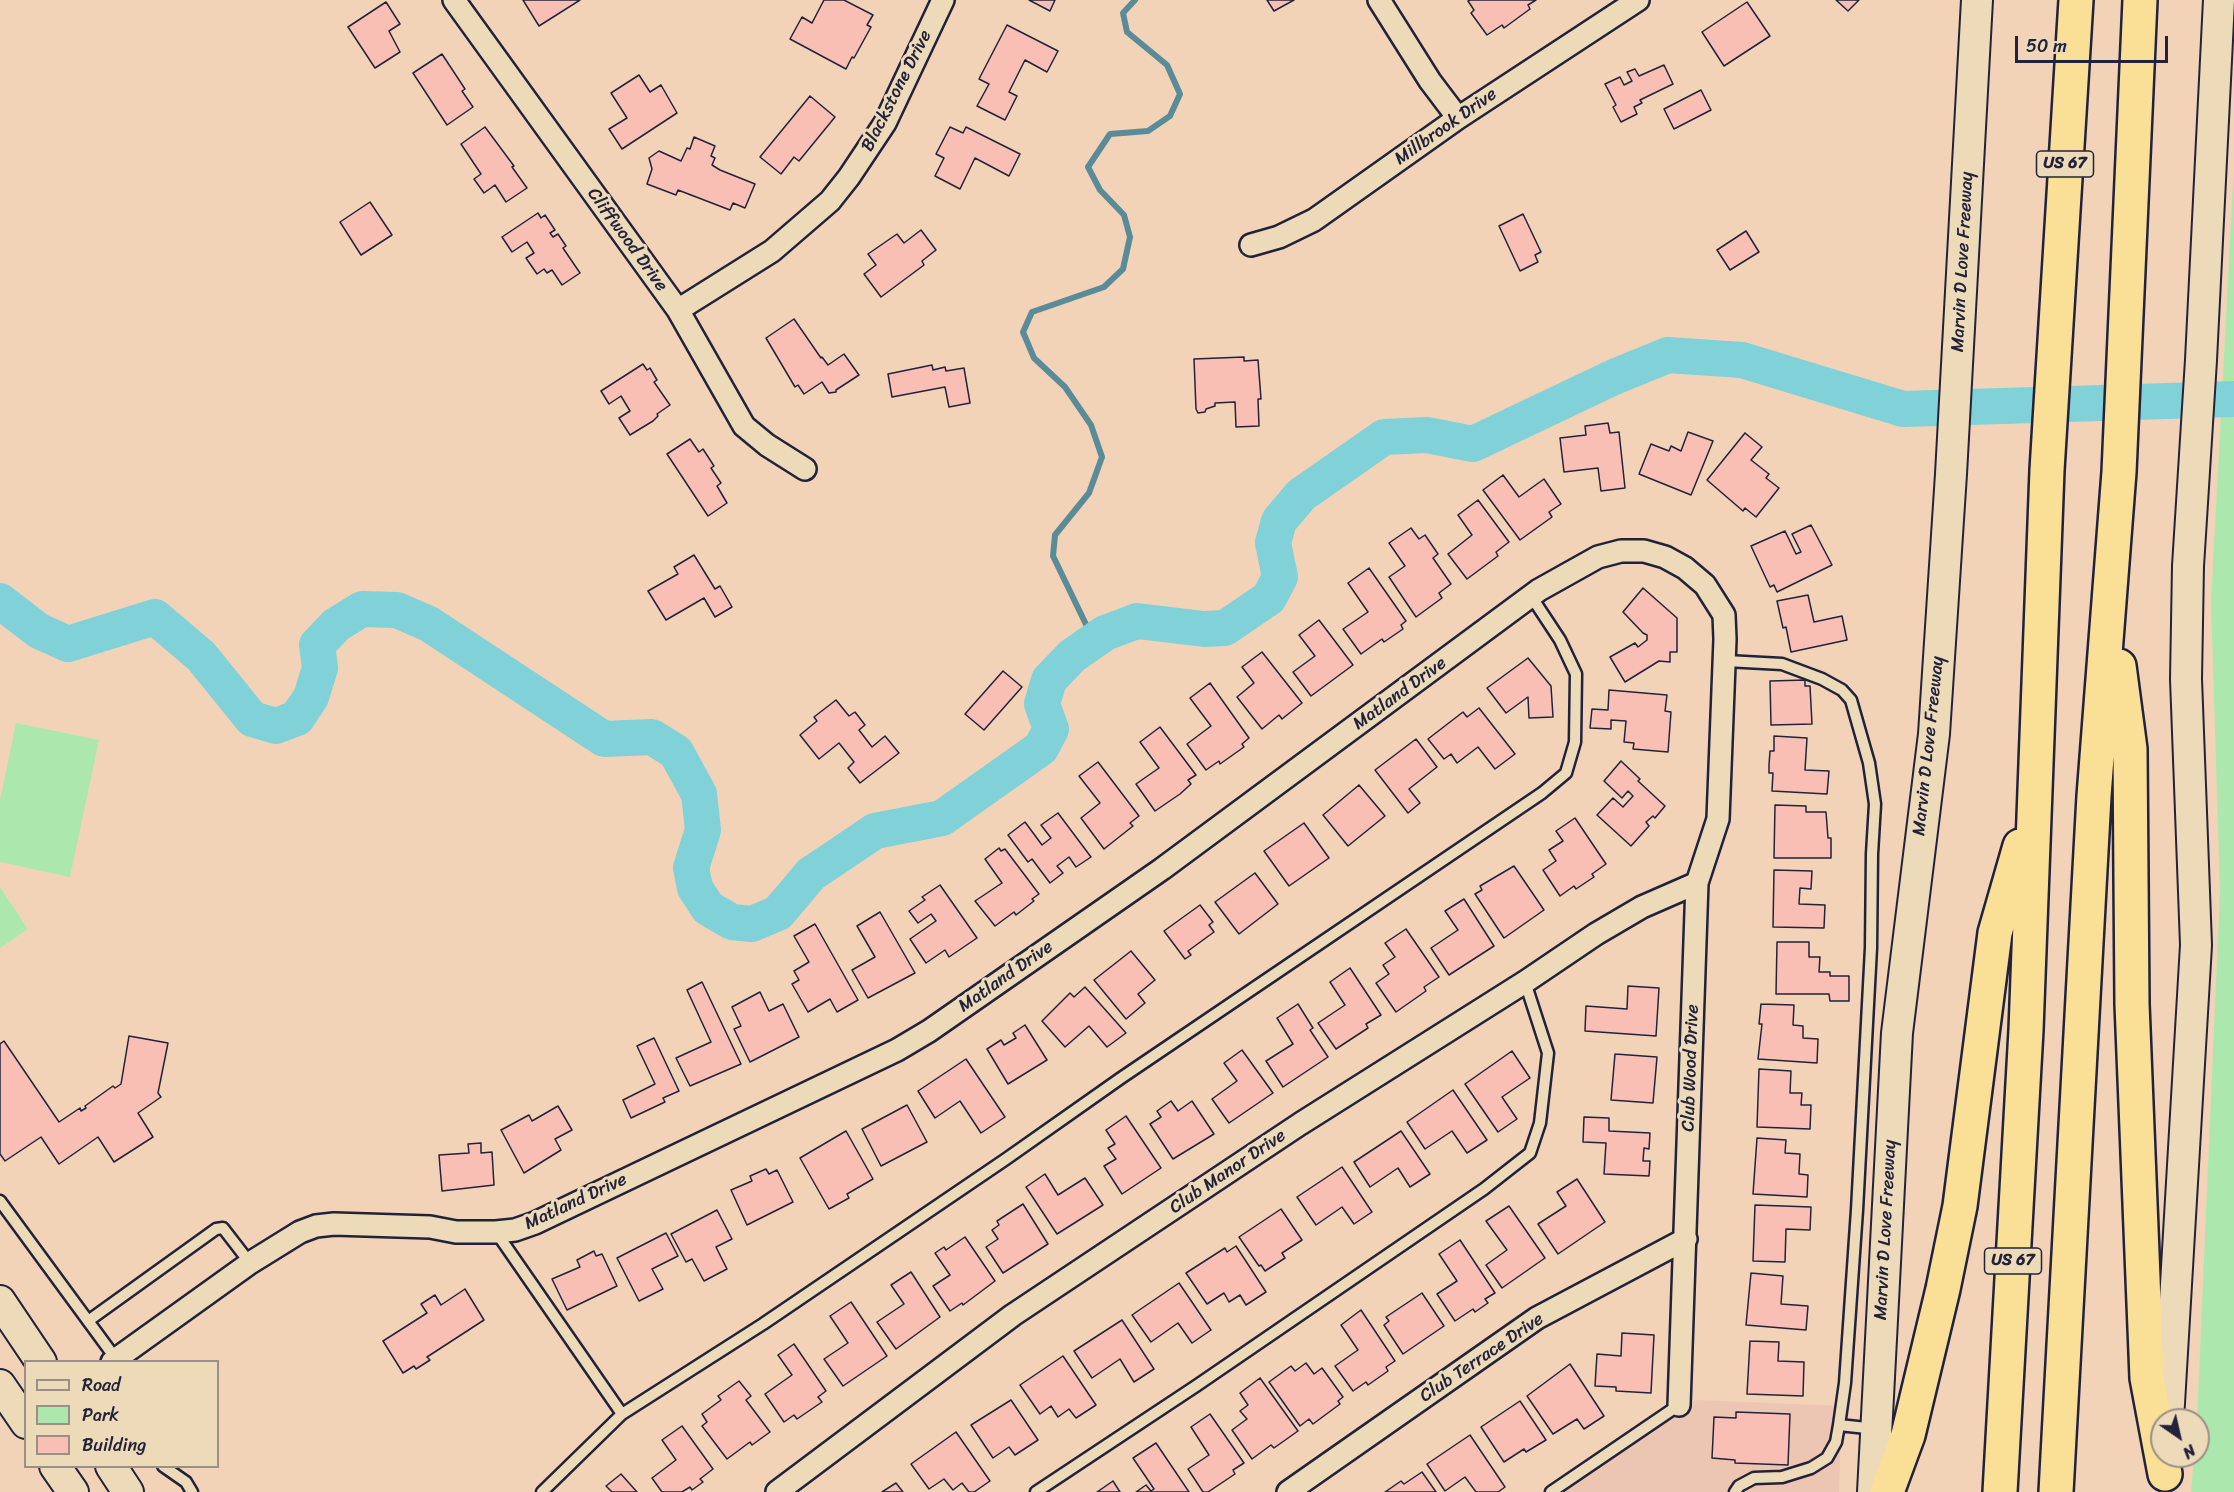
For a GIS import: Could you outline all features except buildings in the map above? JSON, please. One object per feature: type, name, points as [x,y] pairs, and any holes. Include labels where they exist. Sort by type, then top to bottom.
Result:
[{"type":"highway","name":"US 67","points":[[2000,1492],[2026,1030],[2055,329],[2076,0]]},
{"type":"highway","name":"US 67","points":[[2056,1492],[2094,796],[2120,472],[2140,0]]},
{"type":"highway","points":[[2110,607],[2130,749],[2132,1004],[2146,1378],[2165,1474]]},
{"type":"highway","points":[[1887,1492],[1908,1435],[1943,1289],[1960,1206],[1995,933],[2034,795]]},
{"type":"main road","name":"Marvin D Love Freeway","points":[[1873,1492],[1897,1033],[1934,734],[1960,330],[1977,0]]},
{"type":"main road","points":[[2169,1408],[2196,945],[2186,679],[2188,566],[2219,0]]},
{"type":"main road","points":[[0,1301],[40,1360]]},
{"type":"main road","points":[[0,1385],[24,1420]]},
{"type":"main road","points":[[56,1468],[73,1492]]},
{"type":"street","name":"Cliffwood Drive","points":[[454,0],[678,310],[744,426],[767,445],[805,469]]},
{"type":"street","name":"Blackstone Drive","points":[[678,310],[772,251],[830,201],[885,123],[943,0]]},
{"type":"street","points":[[1379,0],[1430,81],[1458,118]]},
{"type":"street","name":"Millbrook Drive","points":[[1251,245],[1279,237],[1314,220],[1458,118],[1638,0]]},
{"type":"street","name":"Matland Drive","points":[[114,1360],[250,1263],[300,1232],[325,1225],[430,1227],[456,1232],[515,1230],[535,1223],[897,1050],[929,1031],[1162,868],[1531,596],[1598,557],[1621,551],[1644,551],[1665,557],[1685,568],[1705,585],[1724,615],[1726,661],[1721,734]]},
{"type":"street","name":"Club Wood Drive","points":[[1678,1405],[1686,1239],[1697,883],[1718,819],[1721,734]]},
{"type":"street","name":"Club Manor Drive","points":[[777,1492],[1013,1315],[1300,1124],[1525,982],[1596,934],[1633,912],[1697,883]]},
{"type":"street","name":"Club Terrace Drive","points":[[1288,1492],[1537,1318],[1686,1239]]},
{"type":"lane","points":[[542,1492],[622,1414],[763,1324],[1542,793],[1566,774],[1575,742],[1576,674],[1560,640],[1531,596]]},
{"type":"lane","points":[[1726,661],[1782,664],[1822,679],[1842,690],[1851,700],[1869,763],[1875,804],[1857,1222],[1845,1383],[1836,1442],[1827,1458],[1811,1468],[1782,1477],[1754,1478],[1738,1486],[1735,1492]]},
{"type":"lane","points":[[1036,1492],[1474,1196],[1530,1153],[1540,1124],[1548,1053],[1525,982]]},
{"type":"lane","points":[[0,1201],[114,1360]]},
{"type":"lane","points":[[88,1321],[216,1229],[223,1228],[250,1263]]},
{"type":"lane","points":[[496,1232],[622,1414]]},
{"type":"lane","points":[[1551,1492],[1678,1405]]},
{"type":"lane","points":[[1839,1425],[1876,1429]]},
{"type":"lane","points":[[165,1468],[186,1482],[192,1492]]},
{"type":"shaded area","points":[[1696,1400],[1842,1406],[1839,1492],[1562,1492]]},
{"type":"green space","points":[[2234,167],[2234,1492],[2191,1492],[2193,1468],[2210,1468],[2210,1408],[2198,1408],[2220,890],[2211,602]]},
{"type":"green space","points":[[16,723],[99,740],[70,877],[0,862],[0,800]]},
{"type":"green space","points":[[0,887],[28,929],[0,948]]},
{"type":"waterway","points":[[1094,641],[1053,556],[1055,535],[1089,493],[1102,457],[1091,425],[1065,387],[1034,358],[1023,332],[1032,312],[1104,287],[1123,269],[1130,237],[1124,215],[1100,190],[1088,167],[1110,134],[1148,131],[1170,116],[1180,94],[1167,65],[1127,32],[1123,13],[1135,0]]},
{"type":"waterway","points":[[0,601],[39,631],[68,644],[155,617],[201,656],[252,719],[276,726],[297,718],[311,697],[320,668],[317,645],[336,625],[362,609],[397,610],[429,624],[604,739],[652,737],[676,752],[699,794],[703,830],[691,868],[695,888],[708,908],[732,922],[752,924],[778,913],[811,874],[875,831],[942,818],[1041,748],[1051,729],[1042,704],[1049,680],[1072,656],[1105,633],[1137,621],[1204,629],[1225,628],[1269,598],[1280,577],[1273,543],[1279,521],[1301,495],[1384,437],[1427,435],[1473,444],[1614,377],[1668,355],[1742,360],[1903,409],[2234,399]]}]
